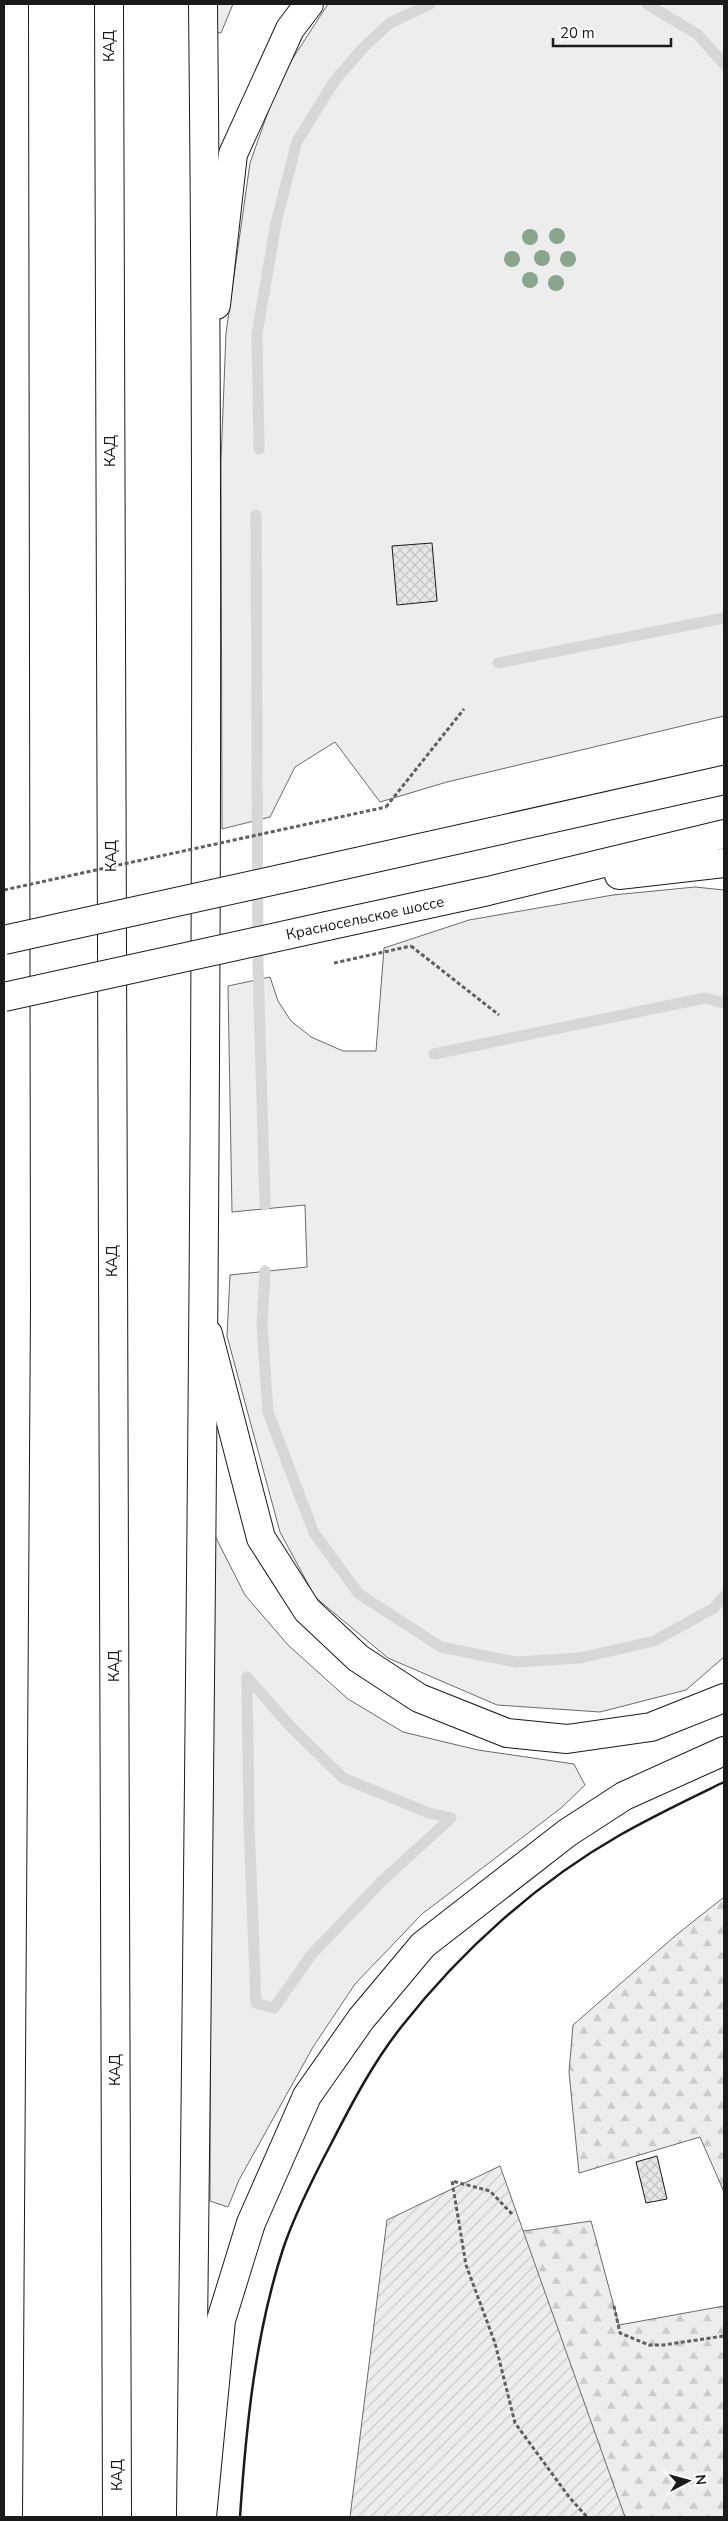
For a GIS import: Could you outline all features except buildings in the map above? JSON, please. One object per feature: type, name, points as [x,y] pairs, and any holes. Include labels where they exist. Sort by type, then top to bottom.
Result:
[{"type":"main road","points":[[8,2517],[16,1316],[14,4]]},
{"type":"main road","name":"КАД","points":[[109,4],[117,2517]]},
{"type":"main road","points":[[191,2517],[204,1320],[208,441],[203,4]]},
{"type":"main road","points":[[208,441],[217,279],[233,154],[290,29],[309,4]]},
{"type":"main road","points":[[632,801],[724,766]]},
{"type":"main road","points":[[4,940],[724,780]]},
{"type":"main road","name":"Красносельское шоссе","points":[[4,997],[488,891],[724,834]]},
{"type":"main road","points":[[488,891],[724,863]]},
{"type":"main road","points":[[204,1320],[261,1538],[307,1610],[358,1658],[420,1698],[507,1732],[517,1734],[567,1739],[651,1727],[724,1698]]},
{"type":"main road","points":[[202,2517],[221,2320],[251,2223],[307,2096],[361,2019],[423,1944],[566,1832],[624,1796],[724,1751]]},
{"type":"path","points":[[4,890],[386,808],[464,709]]},
{"type":"path","points":[[411,946],[499,1015]]},
{"type":"path","points":[[512,2214],[490,2191],[452,2181],[466,2265],[495,2342],[516,2423],[569,2497],[587,2517]]},
{"type":"path","points":[[614,2306],[620,2333],[650,2345],[663,2345],[724,2336]]},
{"type":"shaded area","points":[[213,4],[233,4],[221,33],[213,32]]},
{"type":"shaded area","points":[[328,4],[724,4],[724,716],[447,782],[380,802],[335,742],[295,767],[270,817],[222,829],[221,461],[226,333],[250,163],[280,78]]},
{"type":"shaded area","points":[[695,887],[724,890],[724,1657],[686,1690],[600,1712],[497,1705],[388,1658],[315,1597],[280,1532],[227,1336],[230,1275],[307,1267],[305,1205],[232,1212],[228,986],[270,977],[278,1001],[291,1021],[311,1037],[343,1051],[376,1051],[384,948],[469,920],[613,895]]},
{"type":"shaded area","points":[[212,1530],[245,1595],[288,1645],[348,1699],[403,1732],[478,1750],[574,1764],[585,1785],[561,1808],[422,1914],[355,1984],[313,2047],[239,2180],[228,2207],[210,2201]]},
{"type":"green space","points":[[724,1897],[724,2192],[700,2137],[579,2173],[569,2072],[573,2025],[675,1936]]},
{"type":"green space","points":[[500,2166],[625,2517],[350,2517],[387,2220]]},
{"type":"green space","points":[[485,2201],[524,2231],[591,2221],[619,2325],[724,2306],[724,2517],[603,2517]]},
{"type":"waterway","points":[[259,449],[257,334],[276,223],[297,141],[336,79],[365,46],[390,23],[430,4]]},
{"type":"waterway","points":[[647,4],[697,34],[724,64]]},
{"type":"waterway","points":[[256,515],[258,965],[265,1205]]},
{"type":"waterway","points":[[498,663],[724,618]]},
{"type":"waterway","points":[[434,1054],[705,998],[724,1003]]},
{"type":"waterway","points":[[265,1271],[262,1324],[268,1412],[314,1533],[359,1594],[441,1647],[516,1662],[580,1658],[654,1641],[714,1608],[724,1596]]},
{"type":"waterway","points":[[247,1677],[290,1726],[343,1778],[429,1813],[451,1818],[382,1881],[312,1954],[274,2008],[256,2003],[249,1823],[247,1677]]},
{"type":"wall","points":[[240,2517],[253,2382],[265,2315],[283,2249],[299,2208],[318,2168],[382,2053],[402,2026],[449,1971],[502,1920],[530,1897],[589,1854],[620,1835],[724,1782]]}]
